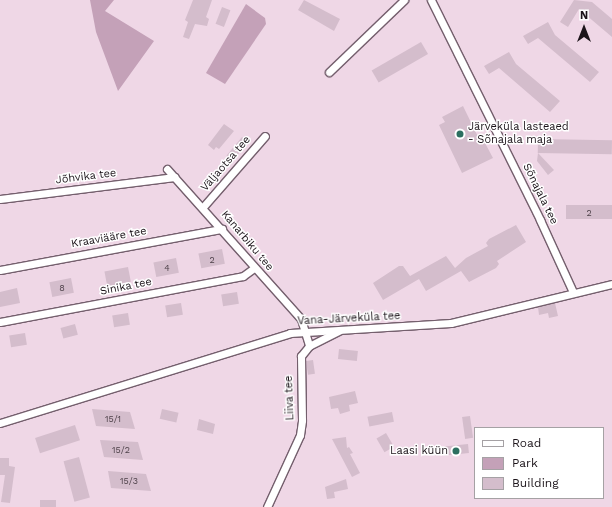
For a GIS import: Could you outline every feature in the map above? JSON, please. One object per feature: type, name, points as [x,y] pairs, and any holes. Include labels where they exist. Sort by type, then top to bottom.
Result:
[{"type":"street","points":[[329,72],[404,0]]},
{"type":"street","name":"Sõnajala tee","points":[[431,0],[540,220],[573,292]]},
{"type":"street","name":"Väljaotsa tee","points":[[204,207],[265,136]]},
{"type":"street","name":"Kanarbiku tee","points":[[167,169],[204,207],[254,268],[301,319],[309,346]]},
{"type":"street","name":"Jõhvika tee","points":[[0,199],[175,177]]},
{"type":"street","name":"Kraaviääre tee","points":[[0,270],[222,229]]},
{"type":"street","name":"Sinika tee","points":[[0,322],[243,276],[254,268]]},
{"type":"street","name":"Vana-Järveküla tee","points":[[0,423],[265,340],[304,331],[450,323],[573,292],[612,284]]},
{"type":"street","points":[[309,346],[343,330]]},
{"type":"street","name":"Liiva tee","points":[[267,507],[300,435],[302,420],[300,366],[302,356],[309,346]]},
{"type":"green space","points":[[90,0],[114,0],[105,11],[154,41],[118,91],[96,32]]},
{"type":"green space","points":[[246,4],[265,18],[266,24],[225,84],[206,73]]},
{"type":"building","points":[[193,0],[212,0],[206,17],[209,19],[207,26],[195,24],[189,39],[183,37],[188,22],[185,20]]},
{"type":"building","points":[[304,0],[340,19],[334,31],[298,10]]},
{"type":"building","points":[[574,0],[592,2],[612,19],[612,37],[579,9],[568,27],[560,22]]},
{"type":"building","points":[[222,7],[230,10],[224,27],[216,24]]},
{"type":"building","points":[[548,22],[555,35],[599,72],[590,82],[538,38],[528,44],[523,36]]},
{"type":"building","points":[[421,42],[428,54],[379,83],[372,70]]},
{"type":"building","points":[[509,52],[516,64],[560,101],[550,112],[499,68],[489,74],[484,66]]},
{"type":"building","name":"Järveküla lasteaed - Sõnajala maja","points":[[463,106],[482,145],[485,143],[493,158],[462,173],[439,125],[445,122],[442,117]]},
{"type":"building","points":[[224,124],[234,131],[219,149],[216,147],[214,150],[208,145]]},
{"type":"building","points":[[242,137],[248,142],[233,161],[227,155]]},
{"type":"building","points":[[538,139],[612,140],[612,154],[538,153]]},
{"type":"building","points":[[538,153],[554,170],[548,175],[537,161]]},
{"type":"building","points":[[566,205],[612,205],[612,219],[566,219]]},
{"type":"building","points":[[516,225],[526,242],[497,261],[499,264],[496,268],[469,282],[461,271],[426,291],[419,279],[383,300],[373,283],[399,266],[403,266],[410,276],[446,256],[455,268],[466,258],[488,246],[486,243],[489,239]]},
{"type":"building","points":[[222,249],[225,264],[201,268],[198,254]]},
{"type":"building","points":[[176,258],[179,273],[156,277],[153,262]]},
{"type":"building","points":[[128,267],[131,282],[107,286],[104,272]]},
{"type":"building","points":[[71,278],[74,293],[52,297],[49,282]]},
{"type":"building","points":[[17,288],[20,303],[0,307],[0,292]]},
{"type":"building","points":[[237,292],[239,304],[223,306],[221,295]]},
{"type":"building","points":[[181,303],[183,315],[167,317],[165,306]]},
{"type":"building","points":[[555,303],[558,316],[549,318],[548,313],[539,315],[538,307]]},
{"type":"building","points":[[128,313],[130,325],[114,327],[112,316]]},
{"type":"building","points":[[75,324],[78,335],[63,339],[61,328]]},
{"type":"building","points":[[25,333],[27,345],[11,347],[9,336]]},
{"type":"building","points":[[339,349],[358,351],[357,361],[338,359]]},
{"type":"building","points":[[313,360],[315,374],[308,375],[306,361]]},
{"type":"building","points":[[355,391],[358,403],[349,405],[350,411],[340,414],[338,408],[331,409],[329,397]]},
{"type":"building","points":[[92,409],[130,412],[135,429],[96,426]]},
{"type":"building","points":[[162,409],[179,413],[176,423],[160,419]]},
{"type":"building","points":[[392,412],[394,422],[369,427],[367,417]]},
{"type":"building","points":[[470,416],[473,438],[465,439],[462,417]]},
{"type":"building","points":[[199,419],[215,424],[213,434],[197,430]]},
{"type":"building","points":[[75,425],[80,440],[40,453],[35,438]]},
{"type":"building","points":[[386,433],[394,447],[384,452],[376,438]]},
{"type":"building","points":[[346,437],[347,448],[349,447],[353,453],[350,454],[360,473],[352,477],[332,439]]},
{"type":"building","points":[[100,440],[138,442],[143,460],[104,457]]},
{"type":"building","points":[[468,444],[469,453],[445,455],[444,447]]},
{"type":"building","points":[[79,457],[90,498],[74,502],[64,461]]},
{"type":"building","points":[[0,458],[9,458],[9,466],[15,467],[10,503],[1,502],[5,475],[0,475]]},
{"type":"building","points":[[108,471],[146,474],[151,491],[111,488]]},
{"type":"building","points":[[346,479],[348,489],[334,492],[335,498],[327,499],[325,487]]},
{"type":"building","points":[[40,500],[56,500],[56,507],[40,507]]},
{"type":"place","name":"Järveküla lasteaed - Sõnajala maja","points":[[460,134]]},
{"type":"place","name":"Laasi küün","points":[[456,451]]}]
